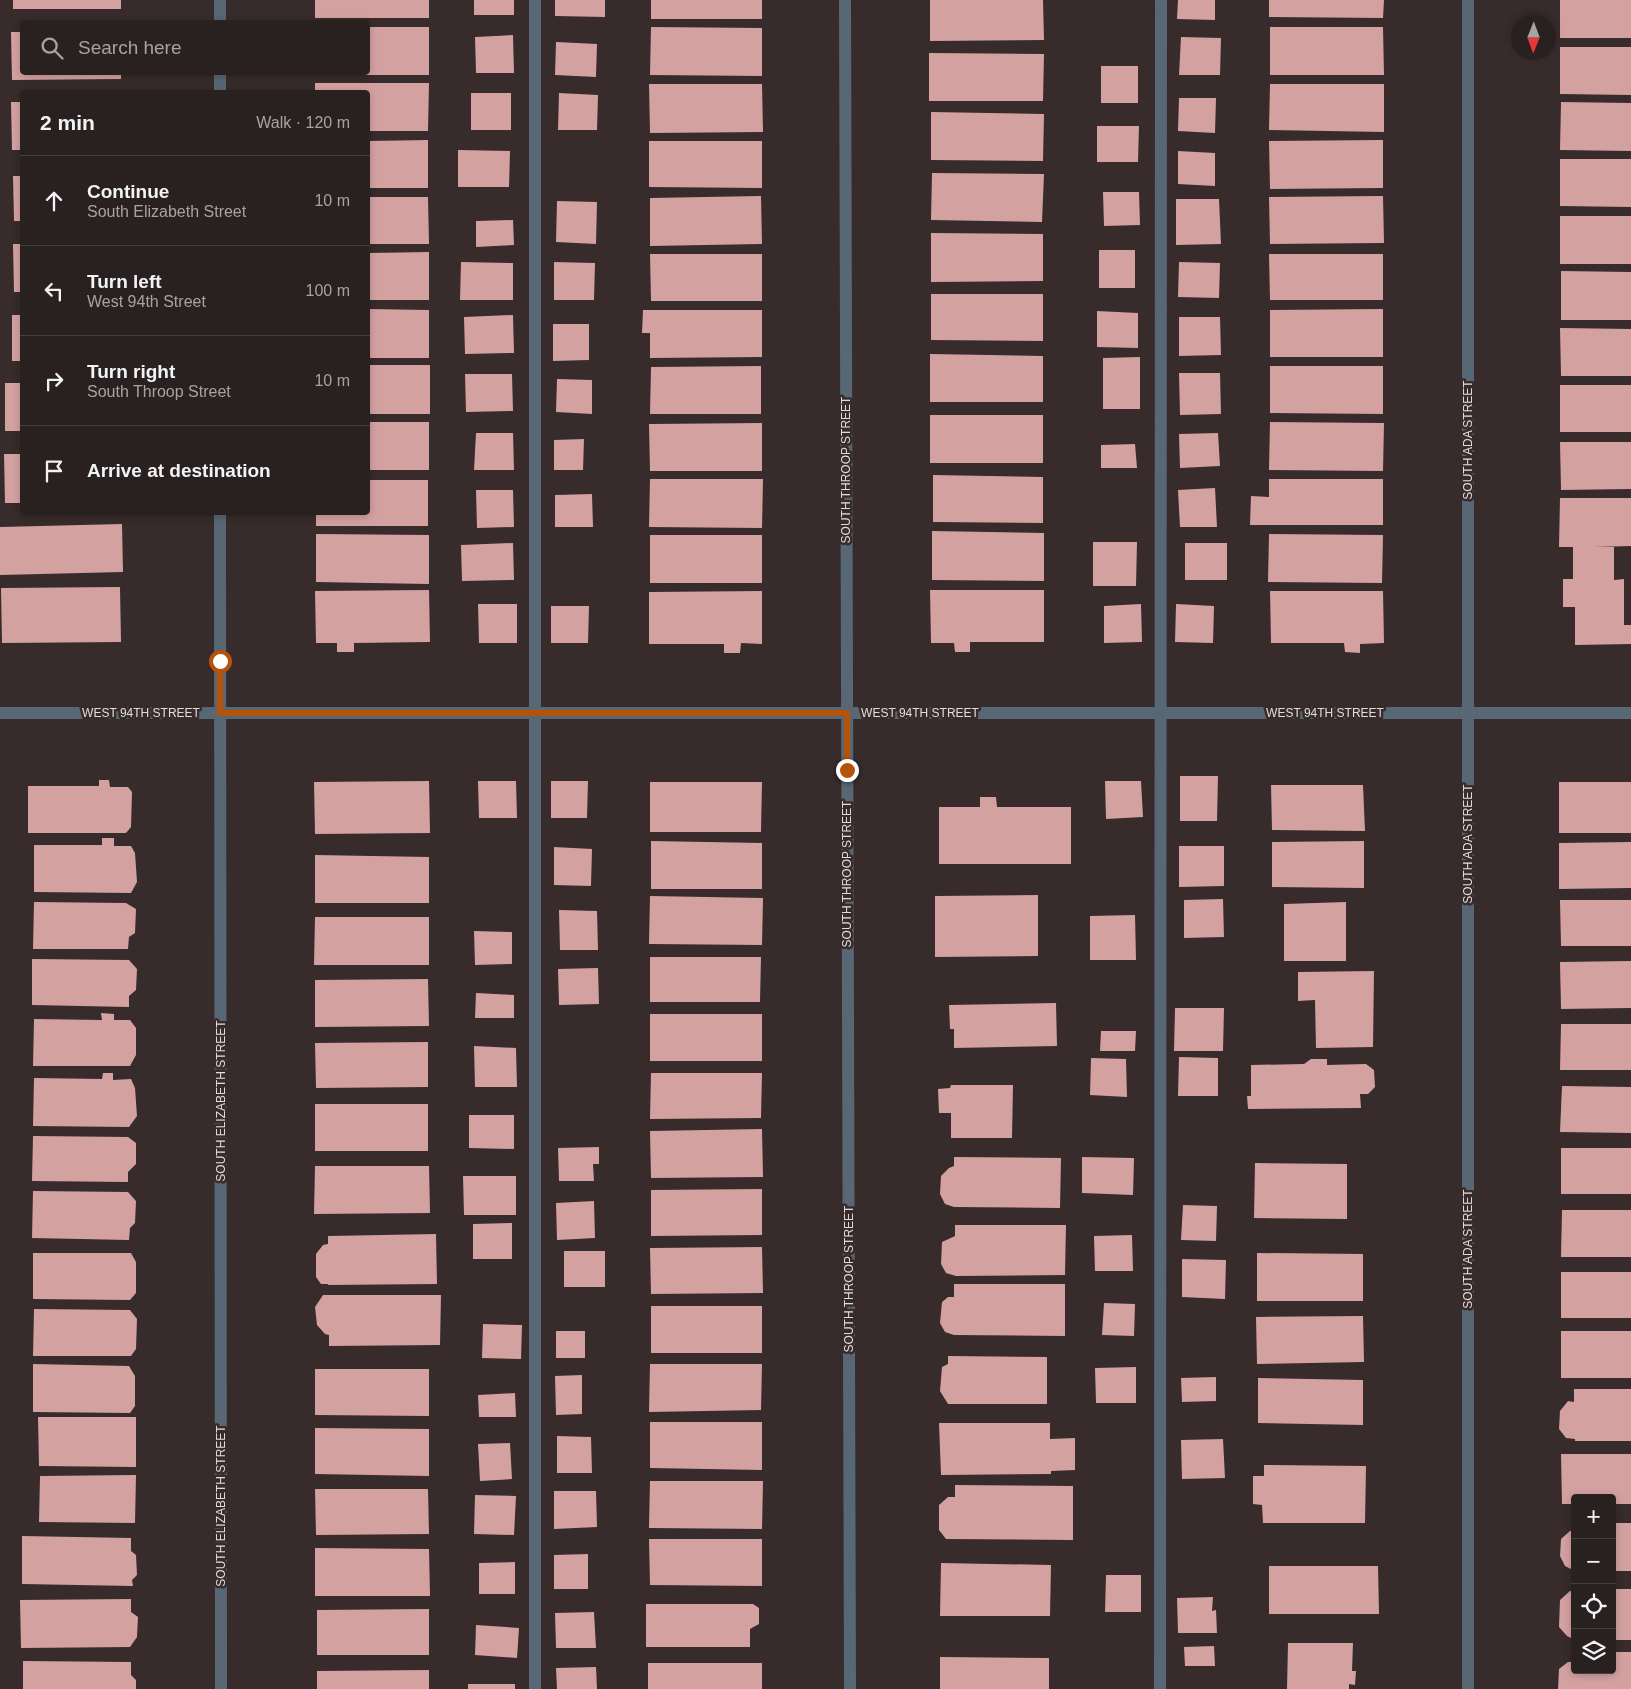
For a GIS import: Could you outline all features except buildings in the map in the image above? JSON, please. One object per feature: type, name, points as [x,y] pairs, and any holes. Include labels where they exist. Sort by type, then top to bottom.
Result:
[{"type":"street","points":[[220,0],[220,20]]},
{"type":"street","points":[[535,0],[535,1689]]},
{"type":"street","name":"SOUTH THROOP STREET","points":[[845,0],[850,1689]]},
{"type":"street","points":[[1160,1689],[1161,0]]},
{"type":"street","name":"SOUTH ADA STREET","points":[[1468,0],[1468,1689]]},
{"type":"street","points":[[220,75],[220,90]]},
{"type":"street","name":"SOUTH ELIZABETH STREET","points":[[220,515],[221,1689]]},
{"type":"street","name":"WEST 94TH STREET","points":[[0,713],[1631,713]]},
{"type":"route","points":[[220,661],[220,713],[847,713],[847,770]]}]
